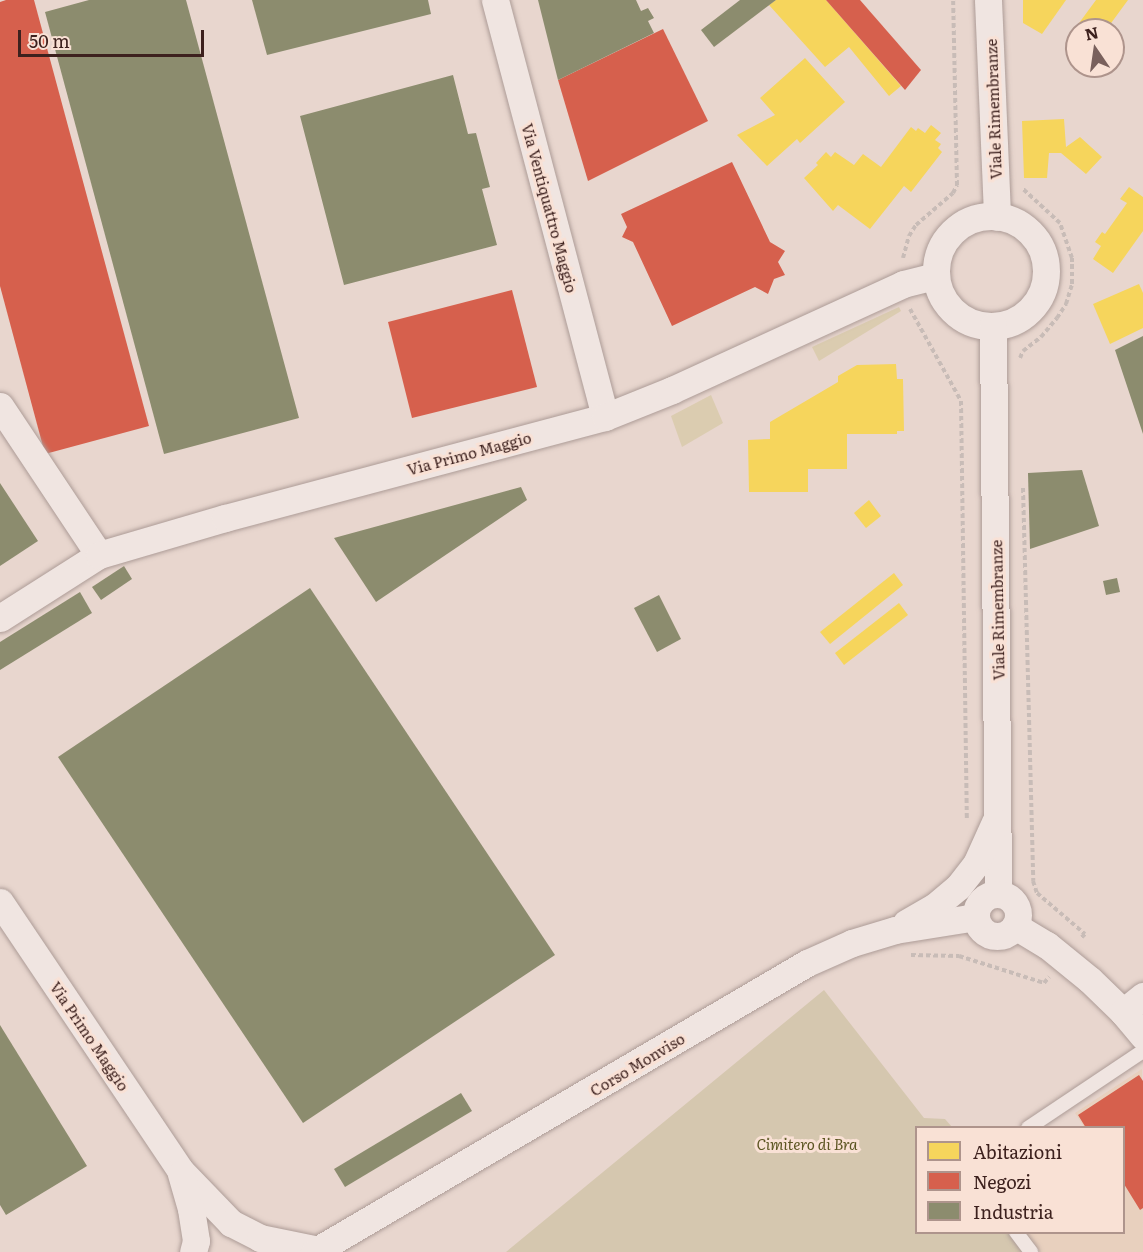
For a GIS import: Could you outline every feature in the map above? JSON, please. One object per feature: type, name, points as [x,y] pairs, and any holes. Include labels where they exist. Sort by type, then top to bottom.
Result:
[{"type":"street","name":"Via Ventiquattro Maggio","points":[[495,0],[605,417]]},
{"type":"street","name":"Viale Rimembranze","points":[[988,0],[997,217]]},
{"type":"street","points":[[997,217],[1022,226],[1035,238],[1043,252],[1046,269],[1044,286],[1031,308],[1010,323],[993,326],[976,324],[961,318],[948,307],[939,292],[936,276],[940,250],[956,228],[972,219],[997,217]]},
{"type":"street","name":"Via Primo Maggio","points":[[0,618],[99,555],[225,518],[605,417],[672,390],[903,284],[936,276]]},
{"type":"street","name":"Viale Rimembranze","points":[[993,326],[998,893]]},
{"type":"street","points":[[0,406],[99,555]]},
{"type":"street","points":[[897,943],[958,887],[976,864],[998,816]]},
{"type":"street","points":[[998,893],[1012,900],[1016,906],[1018,920],[1005,935],[992,936],[980,929],[975,917],[976,910],[984,898],[998,893]]},
{"type":"street","name":"Via Primo Maggio","points":[[0,902],[180,1170],[231,1223],[260,1238],[316,1251]]},
{"type":"street","name":"Corso Monviso","points":[[316,1251],[807,963],[852,943],[897,943],[975,917]]},
{"type":"street","points":[[1015,926],[1133,1004],[1143,1036]]},
{"type":"street","name":"Via Primo Maggio","points":[[180,1170],[199,1248]]},
{"type":"street","points":[[231,1223],[236,1252]]},
{"type":"lane","points":[[1031,1126],[1143,1051]]},
{"type":"lane","points":[[1017,1234],[1030,1252]]},
{"type":"path","points":[[953,0],[957,185],[953,193],[929,212],[909,236],[903,255],[903,284],[908,306],[961,400],[967,824]]},
{"type":"path","points":[[1018,184],[1060,223],[1072,258],[1072,284],[1066,304],[1041,337],[1023,351],[1019,358],[1020,370]]},
{"type":"path","points":[[897,943],[959,956],[1044,983],[1085,934],[1037,893],[1033,881],[1022,477]]},
{"type":"shaded area","points":[[899,307],[901,311],[819,361],[812,347]]},
{"type":"shaded area","points":[[711,395],[723,423],[682,447],[671,416]]},
{"type":"shaded area","points":[[1142,1069],[1143,1252],[1040,1252],[1026,1234],[1125,1234],[1125,1126],[1083,1126],[1075,1113]]},
{"type":"green space","name":"Cimitero di Bra","points":[[824,990],[924,1118],[945,1119],[951,1126],[915,1126],[915,1234],[1009,1234],[1022,1252],[506,1252]]},
{"type":"building: Abitazioni","points":[[776,0],[826,0],[901,86],[889,96],[849,47],[825,67],[769,5]]},
{"type":"building: Abitazioni","points":[[1023,0],[1066,0],[1042,34],[1023,23]]},
{"type":"building: Abitazioni","points":[[1096,0],[1128,0],[1115,18],[1083,18]]},
{"type":"building: Abitazioni","points":[[805,58],[845,102],[800,143],[797,139],[767,166],[737,135],[775,115],[760,98]]},
{"type":"building: Abitazioni","points":[[1064,119],[1066,147],[1080,137],[1102,157],[1086,174],[1061,153],[1049,153],[1047,178],[1024,178],[1022,121]]},
{"type":"building: Abitazioni","points":[[931,125],[941,133],[935,140],[941,144],[938,148],[942,152],[911,192],[904,186],[870,229],[838,205],[833,211],[804,178],[818,165],[816,163],[826,152],[831,157],[835,152],[854,165],[863,154],[881,167],[911,127],[916,131],[918,128],[925,133]]},
{"type":"building: Abitazioni","points":[[1129,187],[1143,197],[1143,231],[1113,273],[1093,259],[1101,246],[1095,242],[1102,232],[1105,234],[1127,203],[1120,199]]},
{"type":"building: Abitazioni","points":[[1139,284],[1143,293],[1143,328],[1110,344],[1093,304]]},
{"type":"building: Abitazioni","points":[[896,364],[897,379],[903,379],[904,431],[897,431],[897,434],[847,434],[847,469],[808,469],[808,492],[749,492],[748,440],[770,439],[770,422],[838,382],[838,376],[857,365]]},
{"type":"building: Abitazioni","points":[[869,500],[881,516],[866,528],[854,513]]},
{"type":"building: Abitazioni","points":[[894,573],[903,585],[830,644],[820,632]]},
{"type":"building: Abitazioni","points":[[899,603],[908,615],[844,665],[835,653]]},
{"type":"building: Negozi","points":[[34,0],[149,426],[45,454],[0,286],[0,2]]},
{"type":"building: Negozi","points":[[826,0],[860,0],[921,70],[905,90]]},
{"type":"building: Negozi","points":[[663,29],[708,121],[588,181],[558,80]]},
{"type":"building: Negozi","points":[[732,162],[770,242],[785,251],[778,262],[785,275],[774,279],[768,294],[755,287],[672,326],[633,242],[622,237],[627,227],[621,214]]},
{"type":"building: Negozi","points":[[512,290],[537,387],[412,418],[388,322]]},
{"type":"building: Negozi","points":[[1139,1075],[1143,1081],[1143,1208],[1140,1210],[1125,1186],[1125,1126],[1085,1126],[1078,1115]]},
{"type":"building: Industria","points":[[89,0],[186,0],[299,418],[164,454],[45,12]]},
{"type":"building: Industria","points":[[252,0],[428,0],[431,14],[267,55]]},
{"type":"building: Industria","points":[[538,0],[636,0],[641,11],[648,8],[654,18],[648,21],[654,33],[558,80]]},
{"type":"building: Industria","points":[[740,0],[776,0],[714,47],[701,30]]},
{"type":"building: Industria","points":[[453,75],[468,134],[476,133],[490,187],[482,189],[497,245],[344,285],[300,116]]},
{"type":"building: Industria","points":[[1143,336],[1143,434],[1115,350]]},
{"type":"building: Industria","points":[[1082,470],[1099,526],[1030,549],[1028,473]]},
{"type":"building: Industria","points":[[0,483],[38,541],[0,566]]},
{"type":"building: Industria","points":[[521,487],[527,500],[376,602],[334,538]]},
{"type":"building: Industria","points":[[124,566],[132,579],[101,600],[92,587]]},
{"type":"building: Industria","points":[[1117,578],[1120,592],[1106,595],[1103,581]]},
{"type":"building: Industria","points":[[310,588],[555,955],[303,1123],[58,757]]},
{"type":"building: Industria","points":[[80,592],[92,613],[0,670],[0,642]]},
{"type":"building: Industria","points":[[659,595],[681,639],[657,652],[634,608]]},
{"type":"building: Industria","points":[[0,1025],[87,1166],[6,1215],[0,1205]]},
{"type":"building: Industria","points":[[461,1093],[472,1111],[345,1187],[334,1169]]}]
